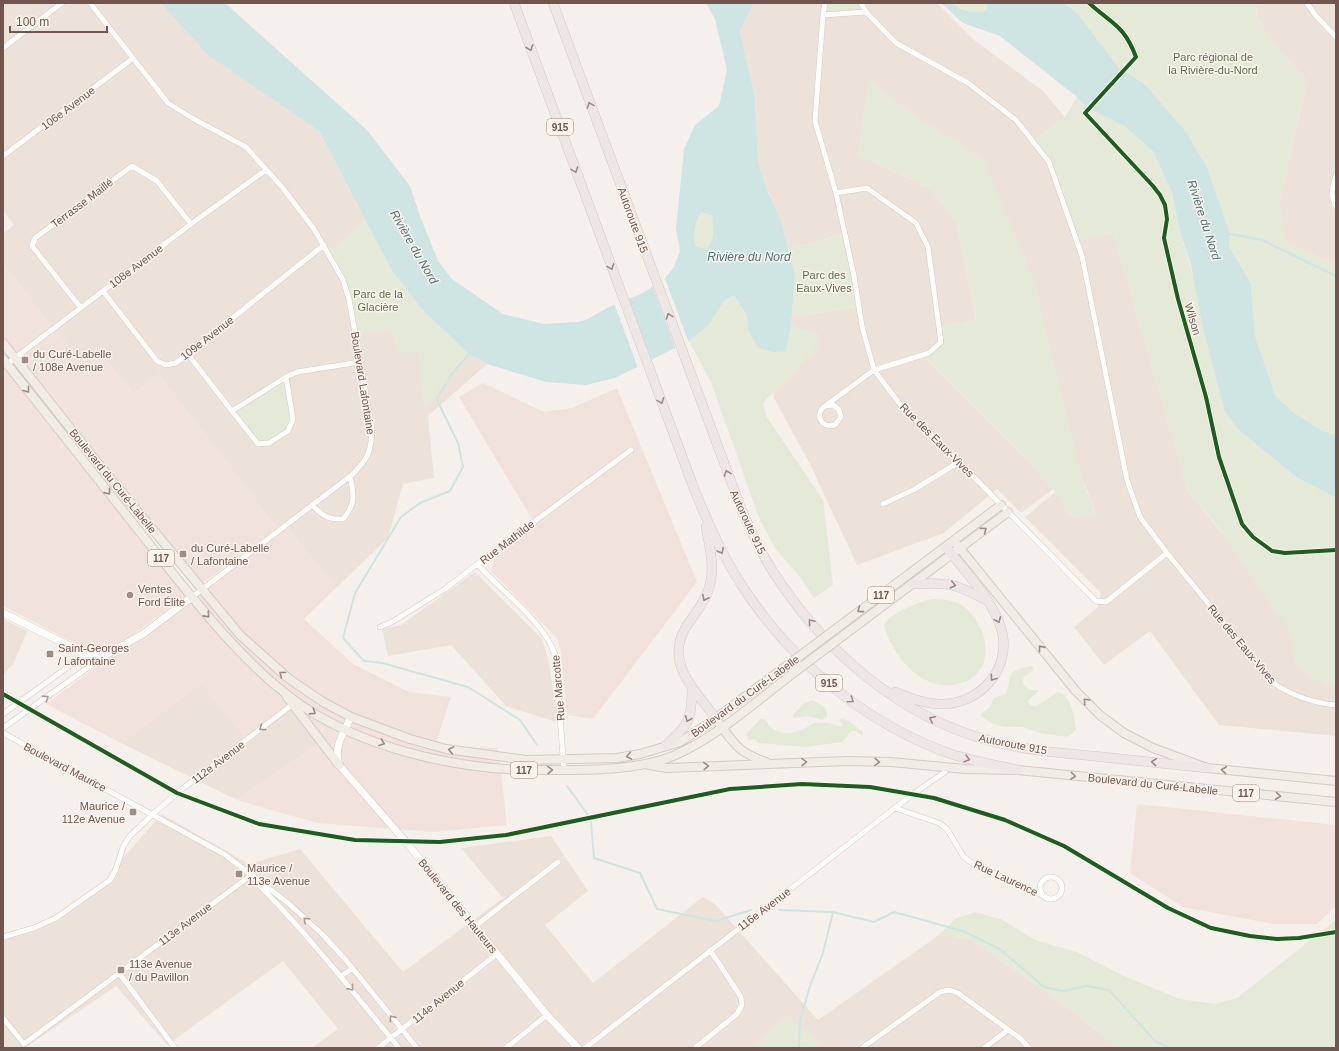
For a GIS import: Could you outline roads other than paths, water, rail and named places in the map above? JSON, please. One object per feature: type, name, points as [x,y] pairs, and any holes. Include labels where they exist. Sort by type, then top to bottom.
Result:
[{"type":"highway","name":"915","points":[[514,3],[647,365],[705,516],[734,572],[763,616],[804,661],[834,688],[876,717],[927,744],[972,760],[1018,770]]},
{"type":"highway","name":"Autoroute 915","points":[[553,3],[738,503],[767,562],[790,596],[817,629],[844,658],[880,686],[936,721],[960,731],[993,742],[1058,752],[1207,768]]},
{"type":"highway","points":[[705,516],[712,561],[711,583],[704,602],[684,631],[678,650],[681,668],[692,690],[700,697],[716,718]]},
{"type":"highway","points":[[880,686],[921,702],[940,704],[964,700],[982,690],[998,671],[1003,657],[1004,645],[998,620],[980,588],[946,547]]},
{"type":"highway","points":[[912,584],[937,583],[955,585],[986,600]]},
{"type":"highway","points":[[666,745],[683,730],[688,721],[692,707],[692,690]]},
{"type":"main road","name":"Boulevard du Curé-Labelle","points":[[3,343],[101,467],[201,590],[240,635],[274,667],[323,702],[351,717],[410,739],[446,749],[515,760],[564,760],[625,757],[680,742],[716,718],[954,541],[1075,690],[1102,716],[1124,733],[1141,743],[1207,768],[1336,781]]},
{"type":"main road","name":"Boulevard du Curé-Labelle","points":[[5,362],[192,597],[232,642],[273,682],[313,713],[345,730],[405,751],[447,762],[491,768],[564,770],[624,767],[646,764],[684,751],[722,727],[1008,512]]},
{"type":"main road","points":[[93,474],[101,467]]},
{"type":"main road","name":"117","points":[[954,541],[1001,505]]},
{"type":"main road","name":"Boulevard Lafontaine","points":[[86,654],[107,654],[123,647],[143,634],[192,597]]},
{"type":"main road","points":[[3,612],[86,654]]},
{"type":"main road","points":[[273,682],[293,704],[339,765]]},
{"type":"main road","points":[[339,765],[336,750],[351,717]]},
{"type":"main road","points":[[716,718],[732,742],[742,752],[770,764]]},
{"type":"main road","name":"Boulevard du Curé-Labelle","points":[[646,764],[667,768],[856,761],[952,768],[1018,770],[1336,802]]},
{"type":"main road","name":"Boulevard des Hauteurs","points":[[339,765],[406,842],[548,1015],[578,1048]]},
{"type":"main road","points":[[945,772],[952,768]]},
{"type":"street","points":[[3,48],[62,3]]},
{"type":"street","name":"Boulevard Lafontaine","points":[[90,3],[132,59],[168,103],[192,118],[246,147],[314,229],[343,280],[347,293],[372,429],[372,444],[366,460],[350,476],[192,597]]},
{"type":"street","name":"Rue des Eaux-Vives","points":[[825,3],[815,121],[836,193],[854,276],[862,326],[874,370],[903,408],[959,462],[1096,601],[1106,602],[1167,553]]},
{"type":"street","name":"Rue des Eaux-Vives","points":[[861,3],[866,12],[896,43],[968,83],[1016,120],[1049,162],[1082,256],[1127,480],[1140,517],[1167,553],[1273,683],[1289,694],[1306,700],[1336,705]]},
{"type":"street","points":[[1307,3],[1325,27],[1336,37]]},
{"type":"street","points":[[823,14],[866,12]]},
{"type":"street","name":"106e Avenue","points":[[3,156],[132,59]]},
{"type":"street","name":"Terrasse Maillé","points":[[81,308],[32,246],[35,238],[132,166],[157,181],[191,224]]},
{"type":"street","name":"108e Avenue","points":[[5,362],[15,358],[191,224],[266,170]]},
{"type":"street","points":[[1336,175],[1331,192],[1332,199],[1336,206]]},
{"type":"street","points":[[825,406],[833,405],[839,410],[841,417],[835,425],[827,426],[819,419],[820,411],[825,406],[874,370],[929,353],[941,342],[928,247],[916,223],[867,188],[836,193]]},
{"type":"street","name":"109e Avenue","points":[[103,291],[157,360],[166,365],[176,363],[324,245]]},
{"type":"street","points":[[187,353],[258,444],[269,443],[288,431],[293,419],[286,377]]},
{"type":"street","points":[[232,411],[286,377],[297,372],[360,362]]},
{"type":"street","name":"Rue Mathilde","points":[[380,627],[392,622],[445,589],[631,450]]},
{"type":"street","points":[[883,504],[915,489],[959,462]]},
{"type":"street","points":[[312,505],[322,515],[332,520],[343,519],[351,510],[354,495],[350,476]]},
{"type":"street","name":"Rue Marcotte","points":[[477,564],[543,632],[552,645],[556,661],[564,770]]},
{"type":"street","points":[[3,714],[86,654]]},
{"type":"street","name":"Boulevard Lafontaine","points":[[3,728],[107,654]]},
{"type":"street","name":"112e Avenue","points":[[3,938],[34,928],[56,918],[110,880],[116,869],[123,847],[130,836],[182,789],[293,704]]},
{"type":"street","name":"Boulevard Maurice","points":[[3,733],[224,854],[250,876],[288,903],[316,929],[352,968],[417,1048]]},
{"type":"street","name":"116e Avenue","points":[[585,1048],[895,808],[945,772]]},
{"type":"street","name":"Rue Laurence","points":[[895,808],[939,822],[947,829],[963,856],[973,864],[1042,895],[1049,898],[1059,895],[1062,885],[1058,879],[1051,877],[1044,879],[1040,884],[1042,895]]},
{"type":"street","points":[[474,926],[558,862]]},
{"type":"street","name":"Boulevard Maurice","points":[[250,876],[291,918],[341,976],[399,1048]]},
{"type":"street","name":"113e Avenue","points":[[3,1018],[24,1044],[250,876]]},
{"type":"street","points":[[696,1048],[737,1014],[742,1005],[741,997],[710,950]]},
{"type":"street","name":"114e Avenue","points":[[378,1048],[497,954]]},
{"type":"street","points":[[341,976],[352,968]]},
{"type":"street","points":[[119,973],[175,1048]]},
{"type":"street","points":[[862,1048],[940,992],[949,990],[958,993],[1008,1030],[1029,1048]]},
{"type":"street","points":[[506,1048],[548,1015]]},
{"type":"street","points":[[984,1048],[1008,1030]]},
{"type":"water","name":"Rivière du Nord","points":[[161,3],[225,3],[367,130],[410,186],[438,261],[452,279],[503,314],[544,324],[577,322],[586,320],[609,307],[643,293],[665,278],[674,267],[680,251],[676,229],[684,149],[695,125],[719,106],[727,70],[715,19],[706,3],[754,3],[740,32],[755,97],[758,162],[768,192],[780,218],[795,274],[791,326],[786,351],[774,352],[758,348],[748,329],[747,316],[734,295],[724,301],[708,326],[689,341],[615,378],[586,385],[546,382],[487,364],[469,354],[421,308],[391,269],[319,131],[208,55]],"holes":[[[702,212],[712,216],[713,234],[710,245],[707,249],[695,246],[695,228]]]},
{"type":"water","name":"Rivière du Nord","points":[[941,3],[953,3],[964,10],[977,12],[986,11],[988,3],[1064,3],[1079,15],[1119,68],[1146,85],[1186,132],[1207,167],[1230,234],[1229,246],[1251,284],[1255,336],[1276,397],[1294,413],[1323,431],[1336,435],[1336,498],[1295,476],[1240,431],[1225,412],[1202,324],[1191,265],[1180,232],[1172,193],[1153,151],[1124,126],[1086,107],[1077,97],[1000,36],[963,23]]},
{"type":"waterway","name":"Rivière du Nord","points":[[1230,234],[1262,240],[1336,276]]},
{"type":"waterway","points":[[470,353],[450,376],[437,400],[458,443],[463,467],[450,491],[420,503],[401,517],[355,593],[343,638],[364,661],[382,663],[468,687],[520,720],[537,745]]},
{"type":"waterway","points":[[567,786],[588,815]]},
{"type":"waterway","points":[[591,822],[594,858],[640,873],[657,909],[716,921],[751,910]]},
{"type":"waterway","points":[[779,910],[833,912],[874,922],[894,912],[963,931],[1001,950],[1044,987],[1063,991],[1087,986],[1109,990],[1155,1041],[1170,1048]]},
{"type":"waterway","points":[[799,1048],[800,1021],[810,986],[823,953],[833,912]]},
{"type":"place","name":"du Curé-Labelle / 108e Avenue","points":[[25,360]]},
{"type":"place","name":"du Curé-Labelle / Lafontaine","points":[[183,554]]},
{"type":"place","name":"Ventes Ford Élite","points":[[130,595]]},
{"type":"place","name":"Saint-Georges / Lafontaine","points":[[50,654]]},
{"type":"place","name":"Maurice / 112e Avenue","points":[[133,812]]},
{"type":"place","name":"Maurice / 113e Avenue","points":[[239,874]]},
{"type":"place","name":"113e Avenue / du Pavillon","points":[[121,970]]},
{"type":"park label","name":"Parc régional de la Rivière-du-Nord","points":[[1213,63]]},
{"type":"park label","name":"Parc des Eaux-Vives","points":[[824,281]]},
{"type":"park label","name":"Parc de la Glacière","points":[[378,300]]}]
